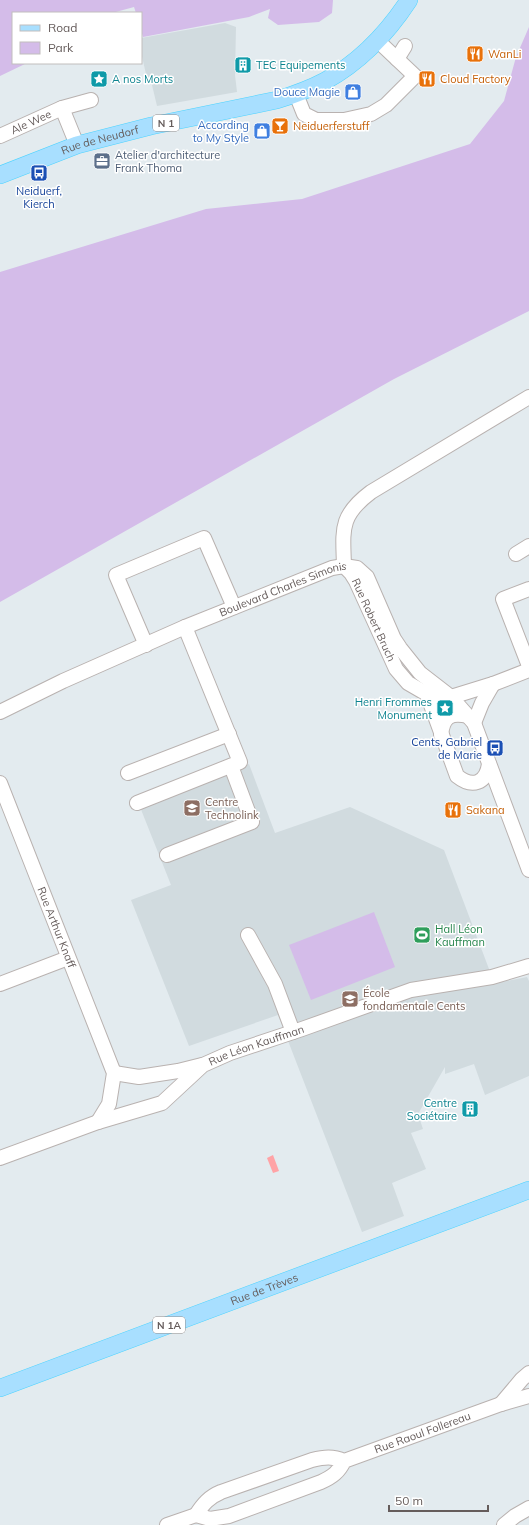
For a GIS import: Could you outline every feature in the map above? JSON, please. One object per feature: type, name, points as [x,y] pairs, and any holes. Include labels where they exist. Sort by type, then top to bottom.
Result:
[{"type":"main road","name":"Rue de Neudorf","points":[[0,175],[77,145],[151,126],[277,100],[296,94],[325,81],[352,64],[378,40],[398,17],[409,0]]},
{"type":"main road","name":"Rue de Trèves","points":[[0,1388],[529,1190]]},
{"type":"street","points":[[296,94],[304,114],[316,120],[344,120],[371,114],[386,105],[415,76],[378,40]]},
{"type":"street","points":[[397,59],[405,46]]},
{"type":"street","name":"Ale Wee","points":[[0,136],[62,108],[91,100]]},
{"type":"street","name":"Ale Wee","points":[[62,108],[77,145]]},
{"type":"street","name":"Boulevard Charles Simonis","points":[[0,712],[63,681],[186,627],[332,568],[344,566],[343,534],[347,517],[357,503],[371,492],[529,397]]},
{"type":"street","points":[[146,644],[116,575],[204,538],[234,607]]},
{"type":"street","points":[[516,554],[529,546]]},
{"type":"street","name":"Rue Robert Bruch","points":[[344,566],[356,581],[396,669],[408,683],[427,694],[451,697]]},
{"type":"street","name":"Rue Robert Bruch","points":[[344,566],[357,568],[367,576],[394,638],[400,648],[420,672],[451,697],[471,719],[529,870]]},
{"type":"street","points":[[529,589],[503,599],[524,639],[529,666]]},
{"type":"street","points":[[167,855],[252,822],[235,764],[229,734],[186,627]]},
{"type":"street","points":[[451,697],[493,684],[529,670]]},
{"type":"street","points":[[441,735],[442,725],[448,717],[458,714],[471,719],[493,684]]},
{"type":"street","points":[[427,694],[457,776],[464,782],[474,783],[482,780],[488,773],[489,764]]},
{"type":"street","points":[[128,773],[229,734]]},
{"type":"street","points":[[137,803],[235,764]]},
{"type":"street","name":"Rue Arthur Knaff","points":[[0,783],[114,1072]]},
{"type":"street","points":[[248,935],[275,984],[293,1032]]},
{"type":"street","points":[[0,984],[68,958]]},
{"type":"street","name":"Rue Léon Kauffman","points":[[0,1158],[98,1122],[162,1103],[203,1065],[230,1053],[411,990],[492,976],[529,966]]},
{"type":"street","points":[[98,1122],[109,1104],[114,1072],[139,1076],[178,1071],[203,1065]]},
{"type":"street","points":[[501,1404],[522,1379],[529,1374]]},
{"type":"street","name":"Rue Raoul Follereau","points":[[344,1461],[501,1404],[529,1396]]},
{"type":"street","points":[[167,1525],[196,1515],[210,1519],[229,1516],[321,1482],[333,1476],[340,1469],[344,1461],[336,1457],[326,1457],[312,1460],[221,1492],[212,1496],[203,1503],[196,1515]]},
{"type":"street","points":[[504,1525],[515,1516],[529,1508]]},
{"type":"shaded area","points":[[225,23],[236,27],[235,75],[237,92],[157,106],[152,85],[148,83],[142,56],[142,38]]},
{"type":"shaded area","name":"École fondamentale Cents","points":[[249,764],[275,833],[350,807],[444,850],[489,969],[496,983],[527,977],[529,981],[529,1076],[485,1095],[474,1064],[445,1074],[445,1067],[418,1114],[423,1129],[411,1133],[426,1169],[392,1183],[404,1216],[362,1232],[278,1015],[189,1046],[131,900],[171,885],[140,807]]},
{"type":"shaded area","points":[[273,1155],[279,1171],[273,1173],[267,1158]]},
{"type":"green space","points":[[0,0],[333,0],[332,13],[319,22],[278,25],[268,18],[270,9],[249,17],[143,37],[142,12],[136,12],[134,7],[116,12],[12,12],[12,64],[25,64],[0,76]]},
{"type":"green space","points":[[529,27],[529,311],[394,379],[0,602],[0,272],[206,209],[302,199],[470,144],[504,101],[516,57]]},
{"type":"green space","points":[[374,912],[395,967],[311,1000],[289,945]]},
{"type":"place","name":"WanLi","points":[[475,54]]},
{"type":"place","name":"TEC Equipements","points":[[243,65]]},
{"type":"place","name":"A nos Morts","points":[[99,79]]},
{"type":"place","name":"Cloud Factory","points":[[427,79]]},
{"type":"place","name":"Douce Magie","points":[[353,92]]},
{"type":"place","name":"Neiduerferstuff","points":[[280,126]]},
{"type":"place","name":"According to My Style","points":[[262,131]]},
{"type":"place","name":"Atelier d'architecture Frank Thoma","points":[[102,161]]},
{"type":"place","name":"Neiduerf, Kierch","points":[[39,173]]},
{"type":"place","name":"Henri Frommes Monument","points":[[445,708]]},
{"type":"place","name":"Cents, Gabriel de Marie","points":[[495,748]]},
{"type":"place","name":"Centre Technolink","points":[[192,808]]},
{"type":"place","name":"Sakana","points":[[453,810]]},
{"type":"place","name":"Hall Léon Kauffman","points":[[422,935]]},
{"type":"place","name":"École fondamentale Cents","points":[[350,999]]},
{"type":"place","name":"Centre Sociétaire","points":[[470,1109]]}]
